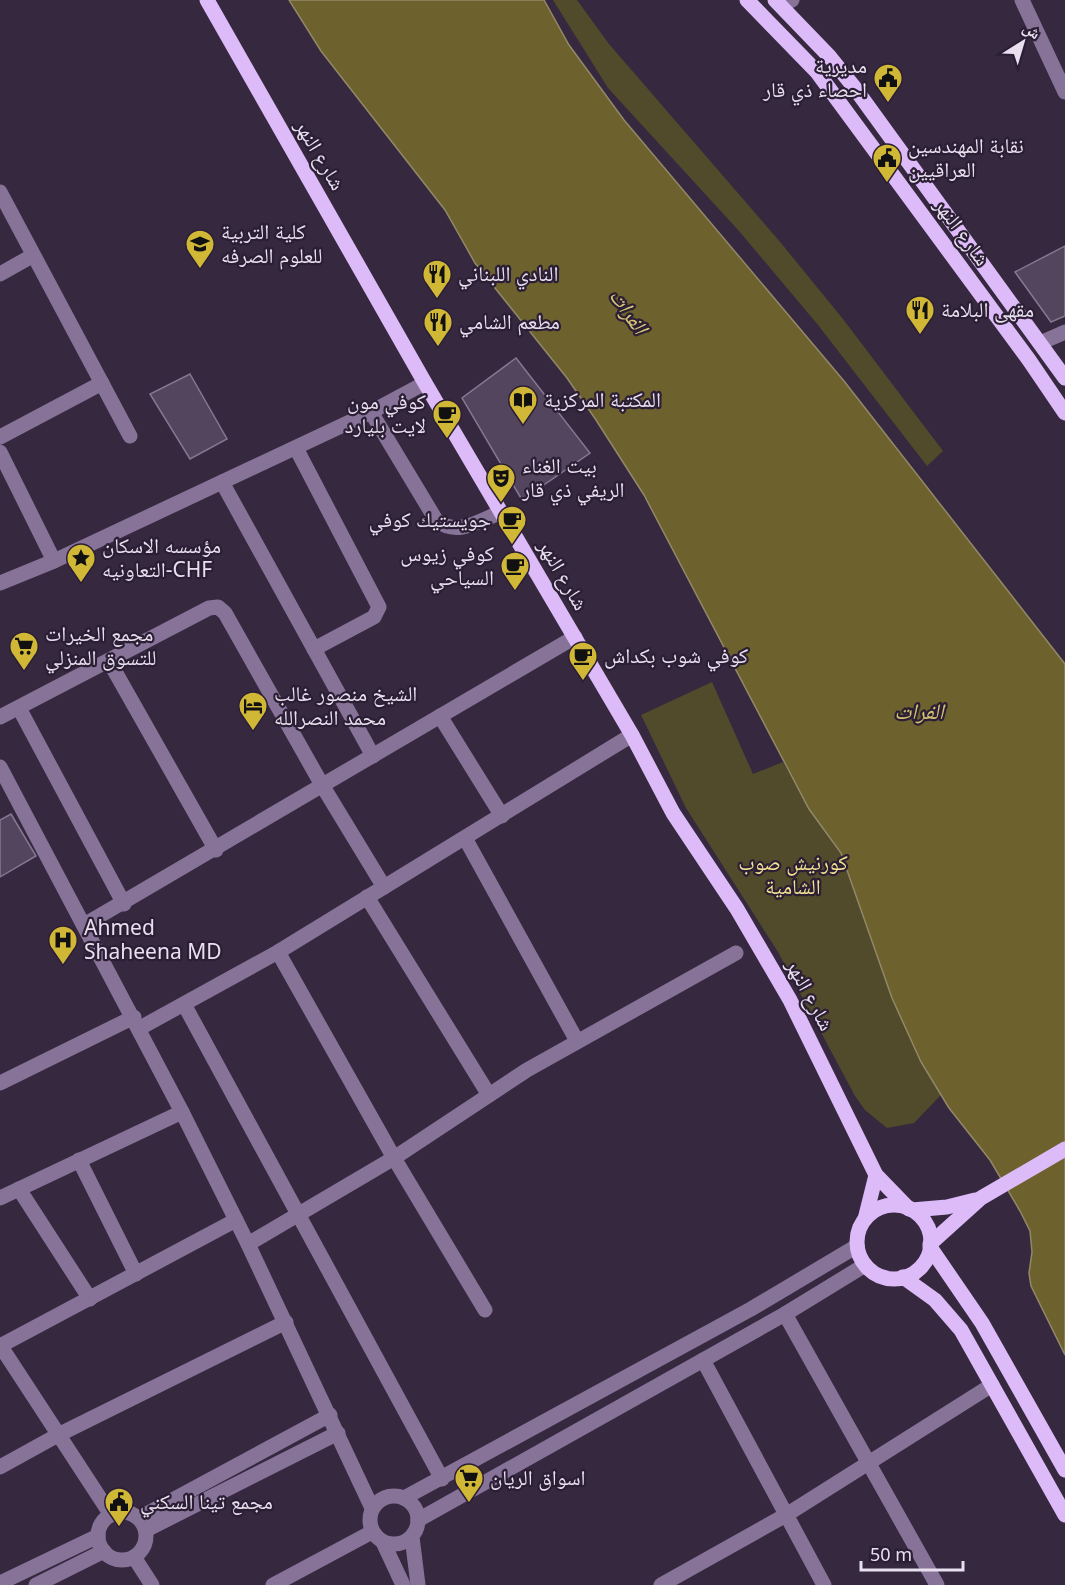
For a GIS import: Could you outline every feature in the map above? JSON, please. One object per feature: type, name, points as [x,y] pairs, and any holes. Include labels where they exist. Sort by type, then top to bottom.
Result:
[{"type":"main road","name":"شارع النهر","points":[[207,0],[425,383],[632,735],[674,813],[737,909],[785,992],[876,1175],[910,1209]]},
{"type":"main road","name":"شارع النهر","points":[[747,0],[817,72],[895,176],[1065,413]]},
{"type":"main road","name":"شارع النهر","points":[[783,2],[830,56],[1065,378]]},
{"type":"main road","points":[[895,176],[910,164]]},
{"type":"main road","points":[[903,1278],[919,1269],[926,1259],[930,1245],[981,1198],[1065,1149]]},
{"type":"main road","points":[[876,1175],[865,1220],[858,1232],[857,1246],[865,1265],[882,1276],[903,1278],[930,1296],[953,1320],[1065,1515]]},
{"type":"main road","points":[[865,1220],[885,1206],[910,1209],[947,1207],[981,1198]]},
{"type":"main road","points":[[910,1209],[926,1225],[930,1245],[982,1323],[1065,1470]]},
{"type":"street","points":[[1022,0],[1065,92]]},
{"type":"street","points":[[0,192],[32,256],[130,436]]},
{"type":"street","points":[[0,274],[32,256]]},
{"type":"street","points":[[1040,343],[1065,332]]},
{"type":"street","points":[[0,437],[102,383]]},
{"type":"street","points":[[0,583],[54,561],[371,412],[425,383]]},
{"type":"street","points":[[371,412],[436,520],[444,527],[453,529],[464,527],[501,512]]},
{"type":"street","points":[[296,447],[380,607],[375,617],[314,649]]},
{"type":"street","points":[[0,452],[54,561]]},
{"type":"street","points":[[222,482],[373,756]]},
{"type":"street","points":[[0,717],[209,608],[218,607],[225,612],[322,785],[384,887]]},
{"type":"street","points":[[84,925],[124,904],[575,637]]},
{"type":"street","points":[[109,661],[216,850]]},
{"type":"street","points":[[19,708],[124,904]]},
{"type":"street","points":[[440,716],[502,816]]},
{"type":"street","points":[[0,1083],[137,1023],[185,1006],[278,952],[632,735]]},
{"type":"street","points":[[0,767],[183,1112],[330,1415],[372,1508],[369,1520],[403,1585]]},
{"type":"street","points":[[465,838],[577,1041]]},
{"type":"street","points":[[367,897],[489,1095]]},
{"type":"street","points":[[278,952],[394,1158],[484,1310]]},
{"type":"street","points":[[248,1244],[394,1158],[489,1095],[577,1041],[736,954]]},
{"type":"street","points":[[185,1006],[442,1479]]},
{"type":"street","points":[[0,1198],[183,1112]]},
{"type":"street","points":[[79,1160],[136,1274]]},
{"type":"street","points":[[19,1189],[90,1299]]},
{"type":"street","points":[[111,1515],[0,1346],[236,1220]]},
{"type":"street","points":[[372,1508],[387,1497],[404,1498],[442,1479],[751,1309],[857,1246]]},
{"type":"street","points":[[418,1520],[785,1314],[865,1265]]},
{"type":"street","points":[[785,1314],[937,1585]]},
{"type":"street","points":[[0,1467],[58,1435],[286,1322]]},
{"type":"street","points":[[703,1360],[824,1585]]},
{"type":"street","points":[[661,1585],[786,1515],[992,1385]]},
{"type":"street","points":[[142,1524],[330,1415]]},
{"type":"street","points":[[142,1524],[338,1433]]},
{"type":"street","points":[[404,1498],[413,1505],[418,1520],[412,1537],[418,1585]]},
{"type":"street","points":[[125,1512],[142,1524],[145,1546],[134,1557],[118,1560],[104,1551],[98,1536],[100,1528],[111,1515],[125,1512]]},
{"type":"street","points":[[0,1583],[98,1536]]},
{"type":"street","points":[[273,1585],[378,1537],[397,1545],[412,1537]]},
{"type":"street","points":[[36,1585],[104,1551]]},
{"type":"street","points":[[134,1557],[152,1585]]},
{"type":"green space","points":[[553,0],[577,0],[609,44],[781,243],[843,319],[943,451],[927,466],[818,325],[739,231],[608,88]]},
{"type":"green space","name":"كورنيش صوب الشامية","points":[[712,682],[753,774],[783,762],[809,809],[841,853],[892,998],[921,1062],[941,1095],[914,1123],[887,1128],[865,1110],[855,1096],[778,952],[686,808],[641,715]]},
{"type":"water","name":"الفرات","points":[[289,0],[544,0],[569,45],[624,120],[844,381],[1065,664],[1065,1355],[1031,1286],[1030,1231],[990,1160],[949,1108],[921,1062],[892,998],[841,853],[809,809],[644,495],[567,378],[475,263],[445,210],[321,51]]},
{"type":"building","points":[[1065,246],[1065,316],[1051,322],[1015,272]]},
{"type":"building","name":"المكتبة المركزية","points":[[516,358],[590,453],[522,500],[462,398]]},
{"type":"building","points":[[190,374],[227,439],[190,459],[150,394]]},
{"type":"building","points":[[11,814],[36,856],[0,877],[0,820]]},
{"type":"place","name":"مديرية احصاء ذي قار","points":[[888,104]]},
{"type":"place","name":"نقابة المهندسين العراقيين","points":[[887,184]]},
{"type":"place","name":"كلية التربية للعلوم الصرفه","points":[[200,270]]},
{"type":"place","name":"النادي اللبناني","points":[[437,300]]},
{"type":"place","name":"مقهى البلامة","points":[[920,336]]},
{"type":"place","name":"مطعم الشامي","points":[[438,348]]},
{"type":"place","name":"المكتبة المركزية","points":[[523,426]]},
{"type":"place","name":"كوفي مون لايت بليارد","points":[[447,440]]},
{"type":"place","name":"بيت الغناء الريفي ذي قار","points":[[501,504]]},
{"type":"place","name":"جويستيك كوفي","points":[[512,546]]},
{"type":"place","name":"مؤسسه الاسكان التعاونيه-CHF","points":[[81,584]]},
{"type":"place","name":"كوفي زيوس السياحي","points":[[515,592]]},
{"type":"place","name":"مجمع الخيرات للتسوق المنزلي","points":[[24,672]]},
{"type":"place","name":"كوفي شوب بكداش","points":[[583,682]]},
{"type":"place","name":"الشيخ منصور غالب محمد النصرالله","points":[[253,732]]},
{"type":"place","name":"Ahmed Shaheena MD","points":[[63,966]]},
{"type":"place","name":"اسواق الريان","points":[[469,1504]]},
{"type":"place","name":"مجمع تينا السكني","points":[[119,1528]]}]
